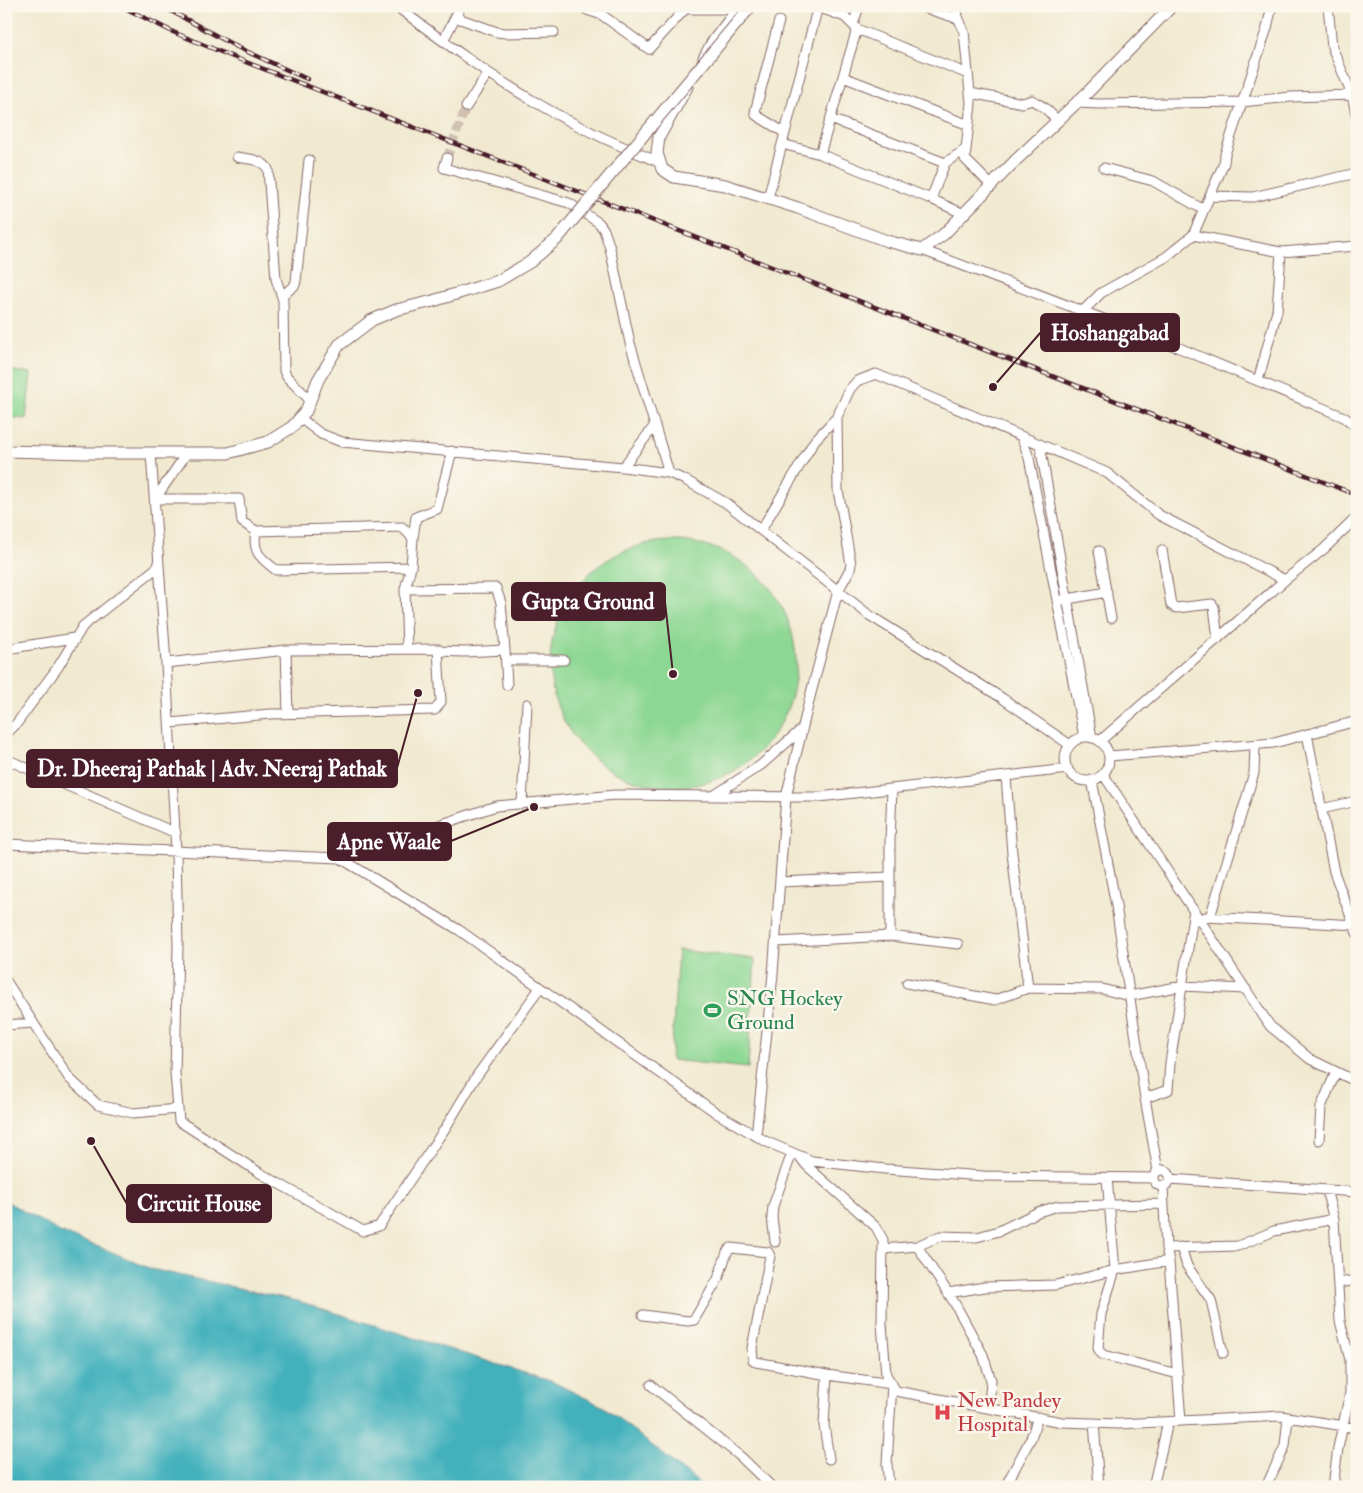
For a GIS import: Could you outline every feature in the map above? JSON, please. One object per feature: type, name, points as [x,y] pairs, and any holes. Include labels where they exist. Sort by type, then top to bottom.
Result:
[{"type":"main road","points":[[6,451],[87,453],[228,452],[268,442],[292,427],[306,411],[318,380],[339,345],[372,320],[396,310],[433,301],[498,280],[530,262],[557,238],[751,6]]},
{"type":"main road","points":[[739,8],[712,43],[659,137],[657,153],[662,169],[674,178],[725,184],[798,208],[887,241],[922,250],[944,234],[1172,6]]},
{"type":"street","points":[[396,6],[443,41],[536,103],[613,143],[660,162]]},
{"type":"street","points":[[443,41],[461,6]]},
{"type":"street","points":[[585,6],[587,10],[602,15],[650,48],[683,8],[739,8]]},
{"type":"street","points":[[768,198],[818,6],[845,16],[855,27],[968,74]]},
{"type":"street","points":[[820,154],[843,77],[859,6]]},
{"type":"street","points":[[919,6],[959,19]]},
{"type":"street","points":[[960,6],[957,14],[964,32],[971,103],[965,159],[992,186]]},
{"type":"street","points":[[1083,312],[1101,293],[1166,257],[1192,235],[1224,163],[1267,28],[1272,6]]},
{"type":"street","points":[[1328,6],[1332,47],[1354,94],[1357,118]]},
{"type":"street","points":[[456,17],[497,32],[554,32]]},
{"type":"street","points":[[779,21],[755,112],[756,115],[785,133]]},
{"type":"street","points":[[466,106],[488,72]]},
{"type":"street","points":[[843,77],[969,125]]},
{"type":"street","points":[[970,93],[1023,103],[1032,100],[1045,108],[1058,120]]},
{"type":"street","points":[[1076,103],[1242,102],[1354,94]]},
{"type":"street","points":[[831,119],[945,163]]},
{"type":"street","points":[[782,144],[820,154],[931,198],[964,214]]},
{"type":"street","points":[[931,198],[945,163],[966,149]]},
{"type":"street","points":[[237,157],[261,162],[268,168],[276,279],[282,296],[284,371],[287,377],[310,400]]},
{"type":"street","points":[[448,158],[444,168],[569,203],[599,223],[604,230],[610,248],[630,343],[669,473]]},
{"type":"street","points":[[282,296],[295,285],[296,281],[310,160]]},
{"type":"street","points":[[1104,168],[1153,181],[1204,210]]},
{"type":"street","points":[[1210,196],[1253,197],[1357,173]]},
{"type":"street","points":[[1192,235],[1280,252],[1357,246]]},
{"type":"street","points":[[922,250],[1177,347],[1344,417],[1357,427]]},
{"type":"street","points":[[1258,381],[1277,311],[1280,252]]},
{"type":"street","points":[[761,530],[815,440],[837,417],[850,388],[857,381],[876,374],[1107,474],[1159,515],[1285,580]]},
{"type":"street","points":[[756,1136],[774,974],[786,797],[838,591],[851,564],[838,490],[837,417]]},
{"type":"street","points":[[300,418],[321,434],[342,442],[623,467],[669,473],[726,503],[869,614],[1002,698],[1070,745]]},
{"type":"street","points":[[623,467],[655,424]]},
{"type":"street","points":[[1022,438],[1029,458],[1057,601],[1092,739],[1106,748],[1109,756],[1108,766],[1102,774],[1092,780],[1083,780],[1074,776],[1068,769],[1065,761],[1070,745],[1076,740],[1092,739],[1218,639],[1285,580],[1324,549],[1356,518]]},
{"type":"street","points":[[1040,445],[1092,739]]},
{"type":"street","points":[[406,649],[405,589],[411,567],[416,517],[437,509],[452,451]]},
{"type":"street","points":[[151,453],[160,566],[176,833],[178,947],[175,1073],[179,1121],[260,1173],[363,1230],[379,1226],[446,1127],[476,1077],[540,988]]},
{"type":"street","points":[[155,499],[187,453]]},
{"type":"street","points":[[155,499],[239,499],[242,522],[256,531],[402,527],[413,538]]},
{"type":"street","points":[[256,531],[254,541],[259,556],[276,570],[411,567]]},
{"type":"street","points":[[1162,550],[1170,605],[1176,608],[1212,604],[1218,639]]},
{"type":"street","points":[[1099,551],[1111,618]]},
{"type":"street","points":[[6,734],[17,723],[58,667],[83,626],[160,566]]},
{"type":"street","points":[[405,589],[496,588],[501,603],[508,685]]},
{"type":"street","points":[[1057,601],[1106,592]]},
{"type":"street","points":[[6,649],[74,638]]},
{"type":"street","points":[[166,663],[286,650],[406,649],[438,649],[438,651],[564,660]]},
{"type":"street","points":[[286,650],[288,713]]},
{"type":"street","points":[[170,723],[288,713],[435,710],[441,702],[438,651]]},
{"type":"street","points":[[522,804],[527,704]]},
{"type":"street","points":[[1109,756],[1274,743],[1357,721]]},
{"type":"street","points":[[712,796],[761,765],[802,729]]},
{"type":"street","points":[[1196,913],[1210,917],[1356,928],[1334,872],[1307,734]]},
{"type":"street","points":[[1210,917],[1254,773],[1255,745]]},
{"type":"street","points":[[6,759],[176,833]]},
{"type":"street","points":[[6,844],[340,858],[496,806],[615,795],[819,797],[1068,769]]},
{"type":"street","points":[[1102,774],[1270,1026],[1310,1059],[1357,1082]]},
{"type":"street","points":[[1006,777],[1012,853],[1028,988]]},
{"type":"street","points":[[340,858],[459,930],[718,1114],[767,1142],[812,1161],[885,1169],[983,1176],[1107,1178],[1156,1175],[1165,1170],[1169,1174],[1170,1179],[1168,1184],[1163,1186],[1158,1185],[1156,1175],[1116,906],[1092,780]]},
{"type":"street","points":[[890,936],[892,789]]},
{"type":"street","points":[[1322,808],[1357,801]]},
{"type":"street","points":[[780,882],[890,877]]},
{"type":"street","points":[[1145,1098],[1168,1090],[1170,1063],[1182,986],[1196,913]]},
{"type":"street","points":[[776,942],[890,936],[958,944]]},
{"type":"street","points":[[6,981],[70,1078],[98,1105],[133,1113],[178,1109]]},
{"type":"street","points":[[907,983],[995,1000],[1028,988],[1102,989],[1129,996],[1182,986],[1246,989]]},
{"type":"street","points":[[6,1025],[33,1023]]},
{"type":"street","points":[[1318,1140],[1323,1101],[1336,1072]]},
{"type":"street","points":[[775,1242],[772,1217],[773,1206],[796,1154]]},
{"type":"street","points":[[796,1154],[876,1227],[883,1240],[882,1324],[886,1375],[896,1391],[1062,1422],[1119,1424],[1281,1416],[1357,1428]]},
{"type":"street","points":[[1107,1178],[1115,1270],[1101,1314],[1098,1348],[1103,1354],[1178,1374]]},
{"type":"street","points":[[1170,1179],[1357,1192]]},
{"type":"street","points":[[1163,1186],[1166,1248],[1169,1261],[1181,1421]]},
{"type":"street","points":[[1326,1190],[1334,1219],[1340,1321],[1350,1360],[1350,1393],[1334,1479],[1335,1487]]},
{"type":"street","points":[[883,1249],[917,1246],[940,1236],[977,1237],[999,1231],[1038,1212],[1058,1206],[1164,1204]]},
{"type":"street","points":[[1166,1248],[1238,1246],[1281,1229],[1334,1219]]},
{"type":"street","points":[[917,1246],[948,1293],[983,1355],[990,1380],[989,1408]]},
{"type":"street","points":[[1182,1247],[1187,1266],[1211,1300],[1222,1353]]},
{"type":"street","points":[[643,1315],[688,1321],[694,1320],[718,1279],[728,1252],[732,1248],[768,1252],[770,1256],[752,1348],[753,1360],[827,1375],[892,1384]]},
{"type":"street","points":[[948,1293],[985,1287],[1056,1285],[1115,1270],[1169,1261]]},
{"type":"street","points":[[1338,1284],[1357,1280]]},
{"type":"street","points":[[827,1375],[824,1425],[828,1459]]},
{"type":"street","points":[[889,1487],[887,1464],[892,1384]]},
{"type":"street","points":[[651,1386],[741,1457],[772,1487]]},
{"type":"street","points":[[1006,1487],[1038,1417]]},
{"type":"street","points":[[1266,1487],[1285,1446],[1288,1417]]},
{"type":"street","points":[[1153,1487],[1168,1422]]},
{"type":"street","points":[[1094,1423],[1100,1487]]},
{"type":"green space","points":[[6,370],[31,373],[26,419],[6,417]]},
{"type":"green space","points":[[685,541],[709,546],[731,555],[742,561],[760,577],[776,595],[787,617],[794,640],[796,664],[794,688],[787,711],[776,733],[760,751],[742,767],[709,782],[685,787],[661,787],[637,782],[604,767],[570,733],[559,711],[552,688],[550,652],[555,628],[570,595],[604,561],[626,550],[649,543]]},
{"type":"green space","name":"SNG Hockey Ground","points":[[678,950],[755,959],[748,1068],[671,1060]]},
{"type":"water","points":[[6,1201],[60,1232],[151,1269],[298,1301],[553,1382],[604,1407],[704,1487],[6,1487]]},
{"type":"tunnel","points":[[447,158],[466,107]]},
{"type":"railway","points":[[121,6],[173,32],[233,57],[1357,495]]},
{"type":"railway","points":[[162,6],[237,47],[307,79]]},
{"type":"place","name":"Hoshangabad","points":[[993,387]]},
{"type":"place","name":"Gupta Ground","points":[[673,674]]},
{"type":"place","name":"Dr. Dheeraj Pathak | Adv. Neeraj Pathak","points":[[418,693]]},
{"type":"place","name":"Apne Waale","points":[[534,807]]},
{"type":"place","name":"SNG Hockey Ground","points":[[713,1010]]},
{"type":"place","name":"Circuit House","points":[[91,1141]]},
{"type":"place","name":"New Pandey Hospital","points":[[943,1412]]}]
